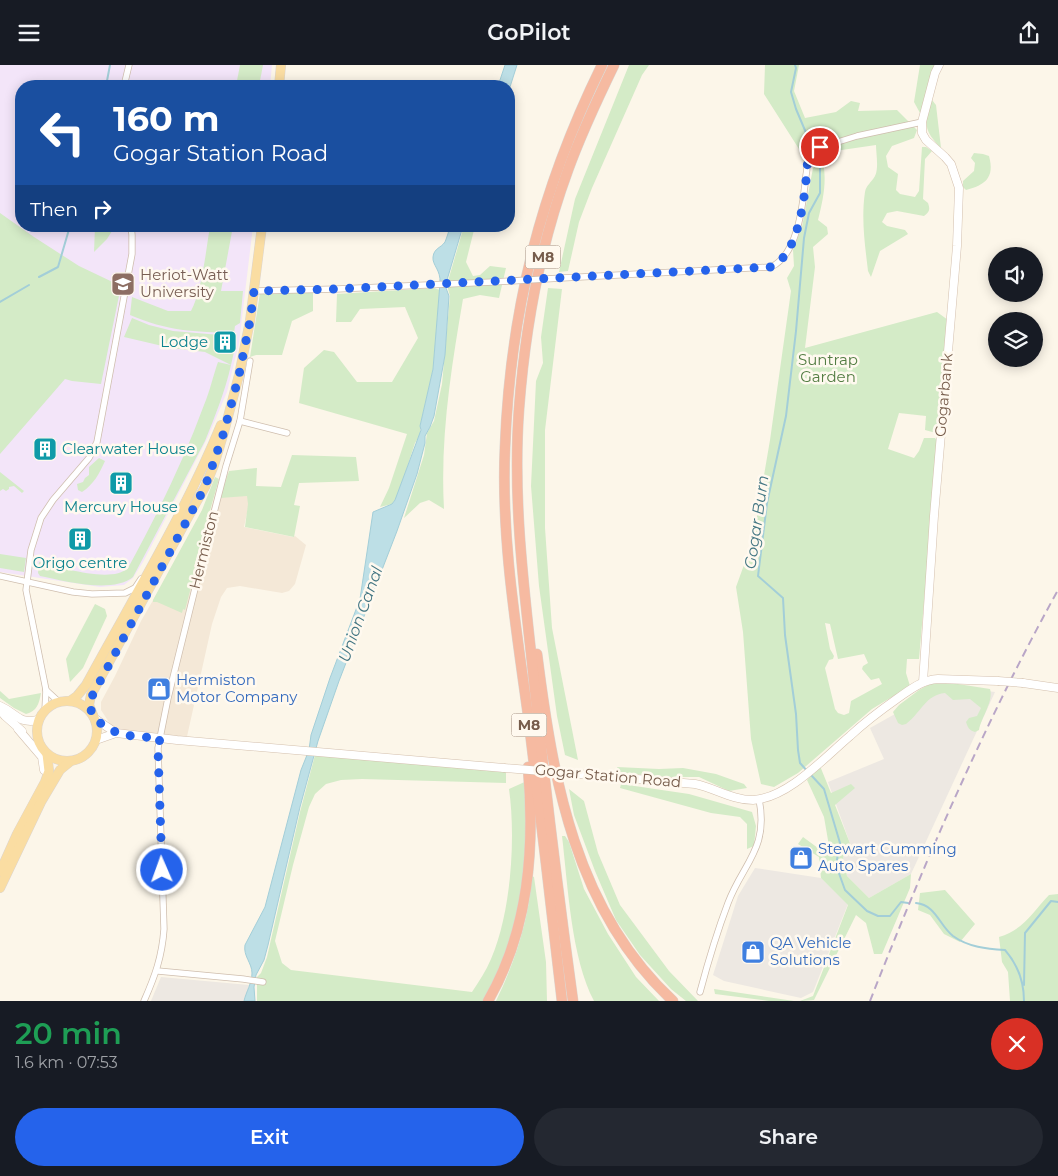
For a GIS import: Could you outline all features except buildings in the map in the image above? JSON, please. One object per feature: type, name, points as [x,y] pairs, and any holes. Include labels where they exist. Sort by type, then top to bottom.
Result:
[{"type":"highway","name":"M8","points":[[488,1001],[512,952],[523,912],[529,873],[529,780],[507,540],[505,449],[509,384],[518,313],[536,234],[557,169],[584,101],[602,65]]},
{"type":"highway","name":"M8","points":[[573,1001],[547,801],[521,557],[517,509],[516,452],[525,353],[534,297],[547,240],[568,171],[593,108],[614,65]]},
{"type":"highway","name":"M8","points":[[521,557],[533,619],[550,740],[568,824],[590,882],[614,931],[636,962],[673,1001]]},
{"type":"highway","name":"M8","points":[[512,594],[542,825],[562,1001]]},
{"type":"main road","points":[[280,80],[281,65]]},
{"type":"main road","points":[[0,888],[41,802],[60,770],[71,761],[86,754],[96,740],[97,729],[89,705],[91,695],[205,487],[224,432],[247,339],[261,232]]},
{"type":"main road","points":[[70,701],[86,685],[152,563],[198,477],[232,400]]},
{"type":"main road","points":[[0,872],[49,771],[45,751],[37,735],[39,719],[45,710],[59,702],[70,701],[83,705],[94,717]]},
{"type":"main road","points":[[45,751],[62,761],[71,761]]},
{"type":"street","points":[[125,80],[128,65]]},
{"type":"street","points":[[254,291],[337,289],[435,283],[453,284],[771,267],[785,257],[797,230],[809,151],[857,136],[922,121],[935,73],[940,65]]},
{"type":"street","name":"Gogarbank","points":[[922,121],[922,133],[926,140],[951,164],[959,188],[957,247],[934,516],[923,682]]},
{"type":"street","points":[[45,710],[46,689],[26,590],[32,545],[41,518],[48,506],[89,458],[98,442],[129,275],[132,254],[131,232]]},
{"type":"street","name":"Hermiston","points":[[144,1001],[158,971],[163,947],[164,929],[158,749],[168,698],[208,536],[240,421],[250,361]]},
{"type":"street","points":[[240,421],[287,433]]},
{"type":"street","points":[[0,576],[74,592],[92,594],[125,593],[134,588],[152,563]]},
{"type":"street","name":"Gogar Station Road","points":[[96,740],[116,733],[323,753],[504,767],[695,784],[706,786],[741,799],[759,799],[779,793],[805,774],[874,715],[923,682],[938,679],[998,681],[1058,688]]},
{"type":"street","points":[[46,689],[59,702]]},
{"type":"street","points":[[0,708],[6,709],[22,721],[39,719]]},
{"type":"street","points":[[0,708],[37,750],[44,762],[44,773],[34,801]]},
{"type":"street","name":"Gogar Station Road","points":[[94,717],[116,733]]},
{"type":"street","points":[[18,729],[28,735],[45,751]]},
{"type":"street","points":[[700,992],[729,902],[754,856],[759,841],[762,822],[759,799]]},
{"type":"street","points":[[158,971],[263,982]]},
{"type":"shaded area","name":"Heriot-Watt University","points":[[0,65],[272,65],[271,80],[15,80],[15,232],[252,232],[239,343],[227,392],[208,437],[133,578],[124,585],[100,587],[0,572]]},
{"type":"shaded area","points":[[221,472],[254,481],[244,527],[295,536],[306,545],[295,584],[289,591],[282,593],[240,586],[227,588],[221,597],[212,624],[186,741],[116,733],[101,710],[101,702],[141,621],[178,557],[196,564]]},
{"type":"shaded area","points":[[938,685],[995,692],[911,874],[869,898],[847,876],[843,857],[851,846],[828,782],[884,759],[870,728],[895,714]]},
{"type":"shaded area","points":[[755,868],[821,878],[848,904],[813,992],[801,998],[724,981],[713,975],[738,896]]},
{"type":"shaded area","points":[[161,977],[249,985],[244,1001],[151,1001]]},
{"type":"green space","points":[[240,65],[263,65],[260,80],[237,80]]},
{"type":"green space","points":[[629,65],[649,65],[642,75],[592,188],[579,222],[568,271],[559,272],[575,199]]},
{"type":"green space","points":[[765,65],[799,65],[794,91],[805,118],[836,112],[851,101],[860,103],[858,111],[897,110],[917,130],[914,138],[892,146],[886,156],[888,167],[898,174],[896,190],[900,194],[915,197],[919,191],[922,147],[932,151],[925,159],[923,199],[928,203],[928,212],[924,216],[897,211],[887,213],[882,222],[887,226],[905,230],[908,234],[880,251],[871,277],[868,271],[863,212],[866,190],[876,173],[876,145],[828,152],[818,141],[799,149],[764,94]]},
{"type":"green space","points":[[920,65],[936,65],[920,113],[914,102]]},
{"type":"green space","points":[[932,100],[936,105],[941,148],[931,136],[927,126]]},
{"type":"green space","points":[[974,153],[989,156],[991,170],[983,183],[966,190],[963,187],[963,181],[974,171],[975,163],[971,158]]},
{"type":"green space","name":"Suntrap Garden","points":[[823,162],[823,198],[818,220],[827,227],[828,234],[813,247],[815,267],[805,348],[937,312],[948,320],[944,364],[941,365],[943,368],[938,431],[936,433],[925,430],[926,416],[899,413],[888,449],[914,458],[924,438],[935,438],[938,442],[919,659],[907,659],[906,673],[910,686],[872,709],[798,773],[774,787],[761,784],[751,739],[743,632],[736,587],[753,540],[770,440],[791,291],[787,278],[794,266],[793,250],[802,227],[813,168]],"holes":[[[825,623],[830,624],[838,659],[864,654],[868,663],[862,669],[871,680],[879,678],[882,684],[851,701],[849,713],[844,715],[838,713],[835,709],[825,668],[829,660],[833,659],[834,656],[830,649]]]},
{"type":"green space","points":[[0,213],[15,224],[15,232],[27,232],[79,266],[121,286],[101,384],[65,379],[0,454]]},
{"type":"green space","points":[[95,232],[111,232],[107,239],[94,252]]},
{"type":"green space","points":[[209,232],[232,232],[221,291],[243,291],[240,323],[235,326],[234,333],[181,330],[130,315],[132,297],[168,311],[191,311],[201,282]]},
{"type":"green space","points":[[462,232],[474,232],[466,262],[473,276],[480,275],[490,266],[506,268],[499,298],[480,295],[463,299],[445,430],[444,509],[429,500],[420,503],[404,518],[424,455],[427,433],[434,421],[442,384],[450,296],[448,281]]},
{"type":"green space","points":[[434,288],[440,290],[433,369],[420,426],[420,435],[415,443],[398,495],[392,504],[380,507],[389,488],[407,434],[299,403],[304,368],[324,350],[334,352],[357,382],[392,382],[418,338],[405,307],[360,309],[351,322],[336,322],[337,294]]},
{"type":"green space","points":[[548,288],[562,289],[545,430],[545,528],[552,628],[578,760],[565,755],[557,716],[539,586],[531,486],[536,381],[543,363],[541,337]]},
{"type":"green space","points":[[260,293],[313,293],[313,311],[292,321],[282,355],[256,355],[250,357]]},
{"type":"green space","points":[[132,318],[149,325],[173,331],[220,335],[219,347],[231,349],[231,342],[236,343],[231,365],[205,352],[171,348],[124,337]]},
{"type":"green space","points":[[218,362],[231,365],[223,394],[205,441],[133,577],[113,585],[88,585],[40,576],[38,573],[39,562],[85,573],[110,575],[120,573],[128,568],[178,468],[206,400]]},
{"type":"green space","points":[[292,455],[356,457],[359,481],[299,483],[294,505],[300,506],[294,537],[245,527],[248,504],[247,496],[220,498],[229,471],[257,468],[256,486],[281,487]]},
{"type":"green space","points":[[99,458],[105,461],[96,478],[82,492],[78,490],[77,484],[83,482],[89,475],[89,467]]},
{"type":"green space","points":[[0,472],[24,491],[22,493],[14,486],[9,487],[6,491],[3,489],[0,491]]},
{"type":"green space","points":[[215,477],[219,479],[194,567],[196,568],[185,610],[183,609],[182,613],[153,602],[153,600],[202,510]]},
{"type":"green space","points":[[0,554],[26,558],[24,572],[0,568]]},
{"type":"green space","points":[[95,604],[105,609],[107,616],[83,668],[70,682],[66,659]]},
{"type":"green space","points":[[945,682],[990,689],[989,704],[979,730],[975,732],[971,730],[966,722],[969,718],[977,716],[981,708],[970,699],[953,700],[945,693],[933,697],[906,724],[898,723],[893,712],[899,705],[930,684]]},
{"type":"green space","points":[[0,691],[9,699],[41,693],[37,706],[33,711],[26,714],[0,698]]},
{"type":"green space","points":[[315,755],[506,771],[506,783],[362,779],[341,780],[326,784],[315,794],[309,807],[275,941],[282,963],[291,970],[472,992],[491,959],[503,920],[512,852],[509,789],[529,780],[526,893],[488,1001],[257,1001],[257,977],[261,973],[267,957]]},
{"type":"green space","points":[[820,766],[831,793],[851,784],[855,788],[835,805],[851,846],[843,857],[847,876],[869,898],[911,874],[910,888],[882,954],[874,954],[866,923],[856,915],[814,1000],[800,1001],[813,996],[848,905],[821,878],[819,857],[798,844],[803,837],[822,851],[829,846],[824,817],[807,780]]},
{"type":"green space","points":[[617,767],[683,768],[716,774],[744,784],[747,788],[729,791],[699,777],[659,777],[620,772]]},
{"type":"green space","points":[[621,784],[689,794],[752,812],[756,826],[754,846],[747,849],[747,824],[740,817],[711,813],[620,788]]},
{"type":"green space","points":[[569,789],[584,801],[598,853],[620,905],[669,971],[698,1001],[686,1001],[671,989],[640,955],[616,920],[574,815]]},
{"type":"green space","points":[[562,836],[565,836],[569,842],[584,889],[608,934],[636,977],[659,1001],[594,1001],[586,983],[575,943]]},
{"type":"green space","points":[[532,876],[534,877],[546,962],[547,1001],[496,1001],[520,940],[528,908]]},
{"type":"green space","points":[[945,890],[975,924],[960,942],[944,934],[930,915],[918,910],[920,893]]},
{"type":"green space","points":[[1058,894],[1058,1001],[1010,1001],[1008,972],[1002,962],[999,937],[1015,930],[1021,925],[1049,895]]},
{"type":"green space","points":[[714,989],[794,1001],[769,1001],[715,994]]},
{"type":"water","points":[[505,65],[517,65],[512,80],[500,80]]},
{"type":"water","name":"Union Canal","points":[[448,232],[461,232],[447,280],[446,288],[449,296],[445,355],[434,416],[425,436],[417,474],[397,531],[318,741],[300,807],[268,945],[264,960],[256,975],[254,987],[255,1001],[244,1001],[252,973],[245,953],[245,945],[265,907],[301,770],[309,750],[311,735],[360,599],[373,512],[392,504],[395,500],[421,430],[420,426],[433,369],[440,283],[433,257],[436,250],[445,242]]},
{"type":"waterway","points":[[107,80],[110,65]]},
{"type":"waterway","name":"Gogar Burn","points":[[795,65],[791,92],[796,109],[820,166],[820,193],[809,213],[804,238],[786,416],[767,503],[758,576],[783,598],[785,635],[796,714],[798,750],[800,763],[808,772]]},
{"type":"waterway","points":[[39,277],[58,267],[68,232]]},
{"type":"waterway","points":[[0,302],[29,285]]},
{"type":"waterway","name":"Gogar Burn","points":[[811,775],[824,789],[840,843],[836,865],[845,890],[867,911],[878,916],[890,916],[901,902],[908,903]]},
{"type":"waterway","points":[[1024,985],[1025,933],[1051,901],[1058,902]]},
{"type":"waterway","name":"Gogar Burn","points":[[916,903],[933,911],[948,932],[959,940],[978,947],[1005,950],[1019,974],[1023,987],[1024,1001]]},
{"type":"railway","points":[[870,1001],[912,896],[957,793],[1006,690],[1058,590]]},
{"type":"place","name":"Heriot-Watt University","points":[[123,284]]},
{"type":"place","name":"Lodge","points":[[225,342]]},
{"type":"place","name":"Clearwater House","points":[[45,449]]},
{"type":"place","name":"Mercury House","points":[[121,483]]},
{"type":"place","name":"Origo centre","points":[[80,539]]},
{"type":"place","name":"Hermiston Motor Company","points":[[159,689]]},
{"type":"place","name":"Stewart Cumming Auto Spares","points":[[801,858]]},
{"type":"place","name":"QA Vehicle Solutions","points":[[753,952]]},
{"type":"route","points":[[162,870],[158,749],[160,738],[116,733],[94,718],[89,705],[91,695],[205,487],[214,465],[239,375],[254,291],[337,289],[435,283],[453,284],[771,267],[785,257],[797,230],[809,151],[820,147]]}]
